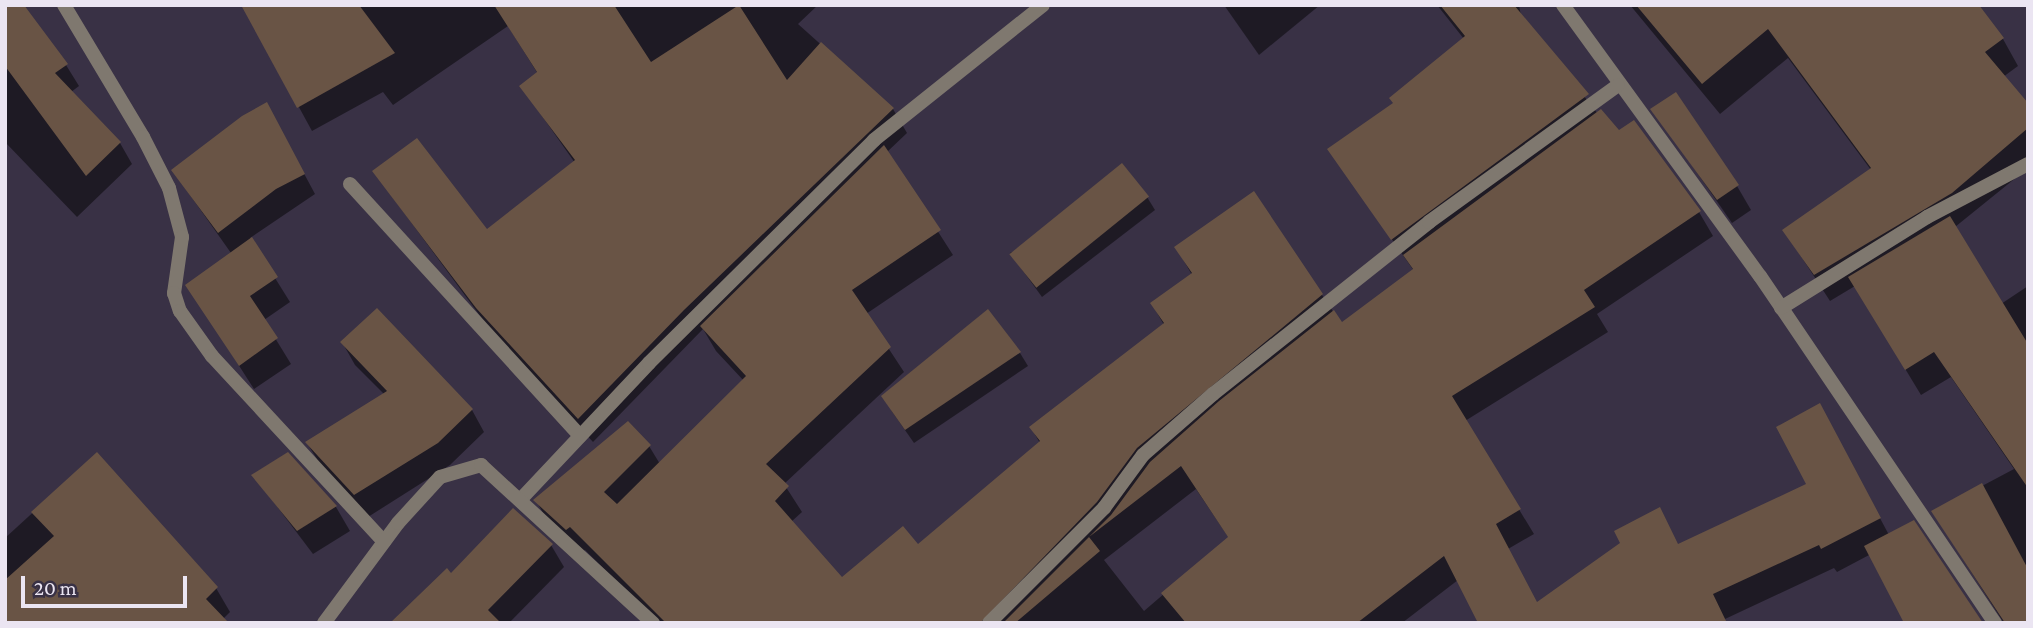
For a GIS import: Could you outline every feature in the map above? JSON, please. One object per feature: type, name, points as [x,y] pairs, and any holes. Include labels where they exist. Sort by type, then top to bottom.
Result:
[{"type":"street","points":[[64,5],[143,137],[169,188],[182,237],[174,293],[180,311],[212,356],[384,542]]},
{"type":"street","points":[[521,499],[580,436],[874,140],[1043,5]]},
{"type":"street","points":[[1563,5],[1781,308],[1995,623]]},
{"type":"street","points":[[989,623],[1104,508],[1143,455],[1203,403],[1429,222],[1618,85]]},
{"type":"street","points":[[1781,308],[1927,216],[2028,164]]},
{"type":"street","points":[[351,184],[580,436]]},
{"type":"street","points":[[324,623],[384,542],[440,477],[481,465],[653,623]]},
{"type":"building","points":[[5,5],[24,5],[68,64],[55,73],[121,142],[86,176],[5,66]]},
{"type":"building","points":[[241,5],[359,5],[395,53],[297,108]]},
{"type":"building","points":[[494,5],[614,5],[651,62],[739,5],[787,80],[821,42],[894,108],[684,310],[578,419],[476,308],[372,171],[417,138],[487,229],[575,160],[519,86],[537,72]]},
{"type":"building","points":[[1440,5],[1514,5],[1589,94],[1391,240],[1327,149],[1393,103],[1389,98],[1465,36]]},
{"type":"building","points":[[1636,5],[1979,5],[2004,38],[1985,52],[2028,103],[2028,128],[1952,193],[1814,275],[1782,230],[1871,168],[1768,29],[1702,84]]},
{"type":"building","points":[[1676,92],[1739,185],[1717,200],[1650,109]]},
{"type":"building","points":[[267,102],[305,174],[276,189],[218,233],[171,170],[242,116]]},
{"type":"building","points":[[1601,109],[1619,130],[1634,120],[1701,211],[1584,290],[1595,307],[1452,396],[1521,509],[1496,524],[1537,602],[1620,543],[1614,531],[1660,507],[1678,544],[1806,484],[1776,427],[1820,403],[1881,518],[1821,549],[1819,545],[1713,594],[1727,623],[1478,623],[1444,556],[1357,623],[1186,623],[1161,593],[1228,537],[1181,466],[1089,537],[1111,515],[1150,462],[1219,401],[1334,310],[1342,322],[1413,269],[1403,255]]},
{"type":"building","points":[[884,145],[941,230],[852,290],[891,347],[766,464],[789,486],[775,501],[842,577],[903,526],[918,544],[1040,441],[1029,427],[1164,323],[1150,303],[1192,273],[1174,247],[1254,191],[1323,294],[1137,448],[1097,502],[980,623],[666,623],[570,527],[566,530],[533,500],[628,421],[651,445],[604,492],[617,504],[746,376],[700,326]]},
{"type":"building","points":[[1122,163],[1149,196],[1036,288],[1009,254]]},
{"type":"building","points":[[1950,216],[2028,344],[2028,488],[1934,352],[1905,370],[1848,277]]},
{"type":"building","points":[[252,237],[278,277],[250,296],[278,338],[239,366],[185,285]]},
{"type":"building","points":[[377,308],[473,409],[438,443],[354,495],[305,442],[387,391],[340,342]]},
{"type":"building","points":[[988,309],[1021,352],[905,430],[881,396]]},
{"type":"building","points":[[97,452],[218,587],[206,599],[229,623],[5,623],[5,580],[54,536],[31,512]]},
{"type":"building","points":[[288,452],[337,506],[297,531],[251,475]]},
{"type":"building","points":[[1982,483],[2028,569],[2028,623],[2005,623],[1931,511]]},
{"type":"building","points":[[513,508],[553,544],[488,610],[501,623],[390,623],[447,568],[451,573]]},
{"type":"building","points":[[1914,520],[1983,623],[1904,623],[1864,546]]},
{"type":"building","points":[[1089,537],[1100,551],[1015,623],[1003,623]]}]
